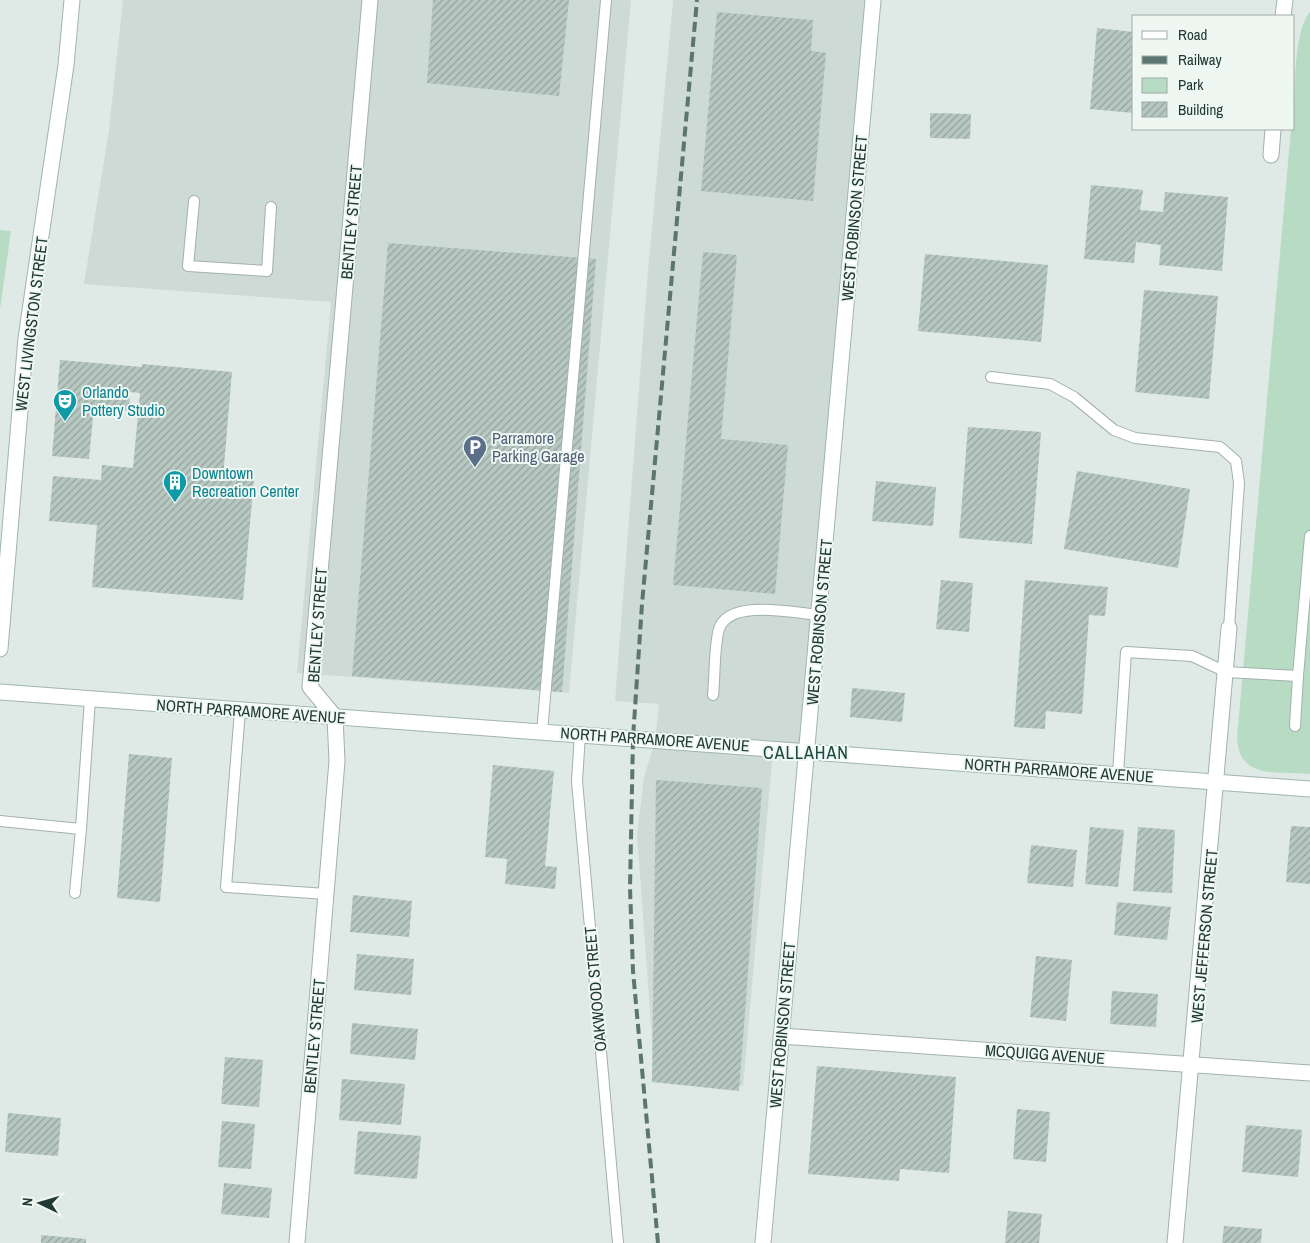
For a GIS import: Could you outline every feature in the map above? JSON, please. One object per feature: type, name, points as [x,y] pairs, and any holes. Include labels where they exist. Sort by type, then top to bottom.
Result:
[{"type":"street","name":"WEST LIVINGSTON STREET","points":[[0,649],[26,338],[66,65],[72,0]]},
{"type":"street","name":"BENTLEY STREET","points":[[297,1243],[338,760],[334,717],[310,686],[370,0]]},
{"type":"street","name":"WEST ROBINSON STREET","points":[[763,1243],[873,0]]},
{"type":"street","points":[[1283,15],[1285,0]]},
{"type":"street","points":[[1271,155],[1273,130]]},
{"type":"street","name":"WEST JEFFERSON STREET","points":[[1176,1243],[1217,782],[1228,628]]},
{"type":"street","name":"NORTH PARRAMORE AVENUE","points":[[0,692],[808,750],[1310,789]]},
{"type":"street","name":"MCQUIGG AVENUE","points":[[781,1036],[1310,1073]]},
{"type":"lane","points":[[542,732],[606,0]]},
{"type":"lane","points":[[194,201],[188,266],[267,271],[272,207]]},
{"type":"lane","points":[[992,377],[1050,384],[1074,397],[1114,430],[1135,438],[1220,447],[1236,461],[1240,483],[1228,628]]},
{"type":"lane","points":[[1295,726],[1310,536]]},
{"type":"lane","points":[[714,695],[719,628],[728,616],[744,610],[820,615]]},
{"type":"lane","points":[[1118,774],[1126,652],[1192,656],[1226,672],[1298,676]]},
{"type":"lane","points":[[75,893],[90,699]]},
{"type":"lane","points":[[240,710],[226,887],[326,894]]},
{"type":"lane","name":"OAKWOOD STREET","points":[[580,734],[577,781],[618,1243]]},
{"type":"lane","points":[[0,821],[81,828]]},
{"type":"shaded area","points":[[123,0],[631,0],[569,693],[297,673],[331,302],[84,284],[109,130]]},
{"type":"shaded area","points":[[673,0],[875,0],[800,751],[773,751],[743,1086],[655,1079],[637,834],[644,777],[655,741],[659,704],[615,701],[648,271]]},
{"type":"green space","points":[[1310,12],[1310,774],[1262,771],[1252,767],[1245,761],[1239,751],[1237,738],[1291,130],[1295,130],[1297,50],[1304,21]]},
{"type":"green space","points":[[0,230],[11,231],[0,309]]},
{"type":"building","points":[[433,0],[569,0],[559,96],[427,83]]},
{"type":"building","points":[[717,12],[813,20],[811,51],[826,53],[813,201],[701,191]]},
{"type":"building","points":[[1097,28],[1132,32],[1132,113],[1090,109]]},
{"type":"building","points":[[930,113],[971,114],[970,139],[930,138]]},
{"type":"building","points":[[1091,185],[1143,190],[1140,210],[1163,212],[1165,192],[1228,197],[1222,271],[1159,265],[1161,245],[1136,242],[1134,263],[1084,259]]},
{"type":"building","name":"Parramore Parking Garage","points":[[388,243],[596,259],[562,692],[352,676]]},
{"type":"building","points":[[703,252],[737,255],[721,439],[788,445],[775,594],[673,585]]},
{"type":"building","points":[[925,254],[1048,265],[1041,342],[918,331]]},
{"type":"building","points":[[1144,290],[1218,296],[1209,399],[1135,392]]},
{"type":"building","name":"Downtown Recreation Center","points":[[60,360],[142,367],[142,364],[232,372],[223,477],[254,479],[243,600],[92,587],[97,525],[49,521],[53,476],[101,480],[102,465],[133,468],[140,393],[130,392],[129,411],[94,407],[89,459],[52,456]]},
{"type":"building","points":[[968,427],[1041,432],[1032,544],[959,538]]},
{"type":"building","points":[[1077,471],[1190,489],[1178,568],[1064,549]]},
{"type":"building","points":[[876,481],[936,487],[933,526],[872,521]]},
{"type":"building","points":[[941,580],[973,583],[969,632],[936,629]]},
{"type":"building","points":[[1025,580],[1108,587],[1105,616],[1089,615],[1082,714],[1046,711],[1045,729],[1014,727]]},
{"type":"building","points":[[852,688],[905,693],[902,722],[850,717]]},
{"type":"building","points":[[129,754],[172,758],[160,902],[117,898]]},
{"type":"building","points":[[493,765],[554,771],[545,866],[557,867],[555,889],[505,884],[507,859],[485,857]]},
{"type":"building","points":[[656,780],[762,788],[739,1091],[652,1082]]},
{"type":"building","points":[[1291,826],[1310,827],[1310,884],[1286,882]]},
{"type":"building","points":[[1090,827],[1124,830],[1118,887],[1085,884]]},
{"type":"building","points":[[1138,827],[1175,830],[1172,893],[1133,891]]},
{"type":"building","points":[[1031,845],[1077,850],[1073,887],[1027,883]]},
{"type":"building","points":[[353,895],[412,901],[409,937],[350,932]]},
{"type":"building","points":[[1117,902],[1171,907],[1167,940],[1114,935]]},
{"type":"building","points":[[357,954],[414,959],[411,995],[354,990]]},
{"type":"building","points":[[1036,956],[1072,960],[1066,1021],[1030,1017]]},
{"type":"building","points":[[1112,991],[1158,994],[1156,1027],[1110,1024]]},
{"type":"building","points":[[352,1023],[418,1029],[415,1060],[350,1054]]},
{"type":"building","points":[[225,1057],[263,1060],[259,1107],[221,1104]]},
{"type":"building","points":[[817,1066],[956,1077],[949,1173],[900,1169],[899,1181],[808,1174]]},
{"type":"building","points":[[342,1079],[405,1084],[401,1125],[339,1120]]},
{"type":"building","points":[[1017,1109],[1050,1112],[1046,1162],[1013,1159]]},
{"type":"building","points":[[8,1113],[61,1118],[58,1156],[5,1152]]},
{"type":"building","points":[[222,1121],[255,1124],[251,1169],[218,1167]]},
{"type":"building","points":[[1246,1125],[1302,1130],[1298,1177],[1242,1172]]},
{"type":"building","points":[[358,1131],[421,1136],[417,1179],[354,1174]]},
{"type":"building","points":[[224,1183],[272,1188],[269,1218],[221,1214]]},
{"type":"building","points":[[1008,1211],[1042,1214],[1039,1243],[1005,1243]]},
{"type":"building","points":[[1224,1226],[1262,1229],[1261,1243],[1222,1243]]},
{"type":"building","points":[[41,1235],[86,1239],[86,1243],[41,1243]]},
{"type":"railway","points":[[658,1243],[633,971],[630,888],[633,738],[642,604],[697,0]]},
{"type":"place","name":"Orlando Pottery Studio","points":[[65,422]]},
{"type":"place","name":"Parramore Parking Garage","points":[[475,468]]},
{"type":"place","name":"Downtown Recreation Center","points":[[175,503]]},
{"type":"district","name":"CALLAHAN","points":[[806,752]]}]
